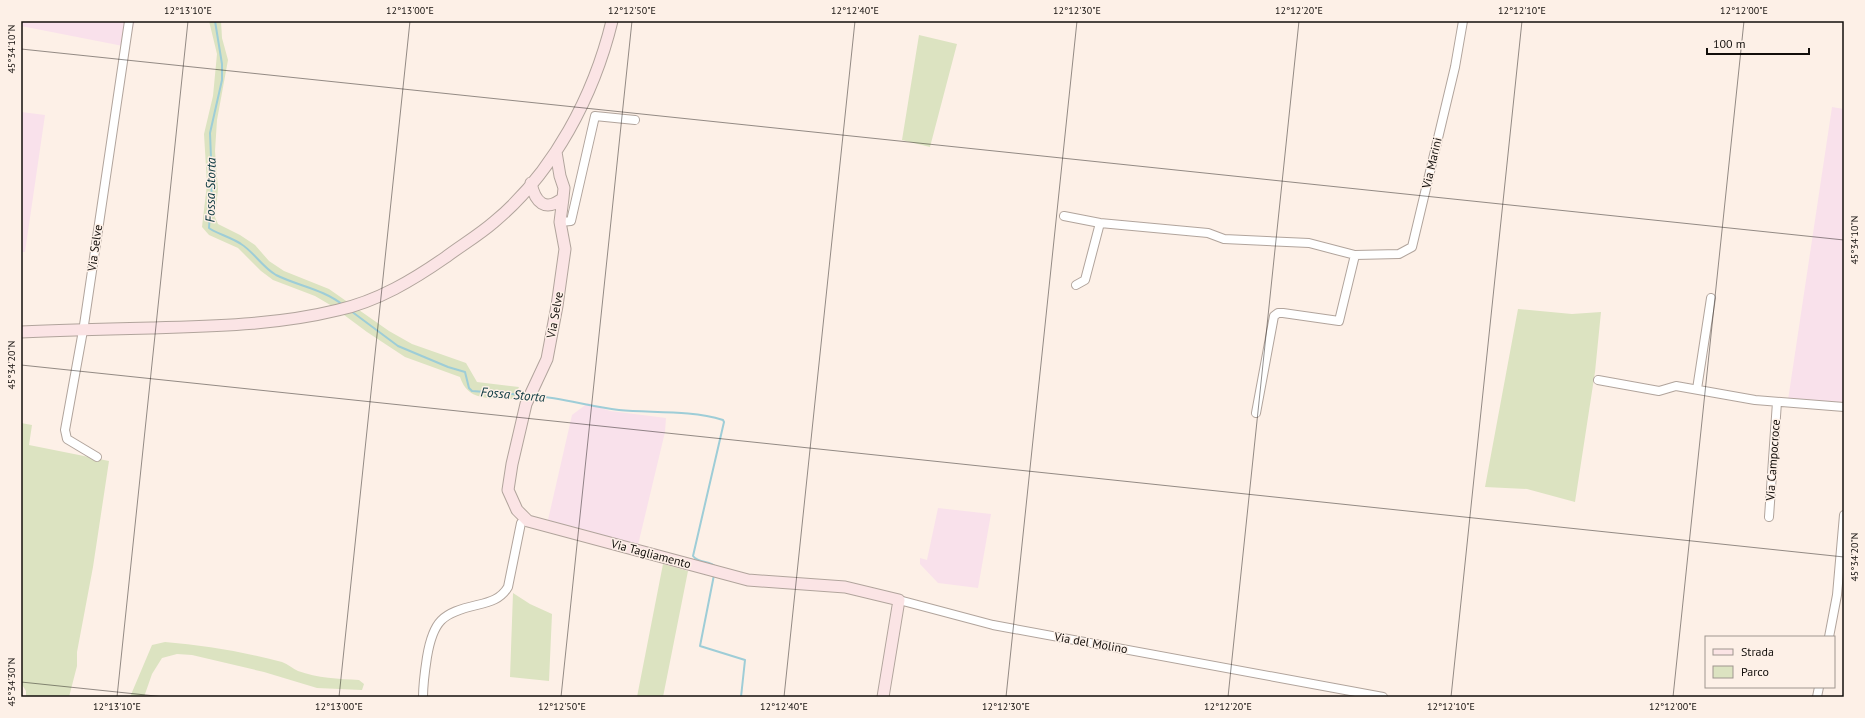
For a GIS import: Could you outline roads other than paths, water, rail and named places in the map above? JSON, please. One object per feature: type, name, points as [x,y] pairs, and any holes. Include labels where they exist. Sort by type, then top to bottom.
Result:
[{"type":"street","name":"Via Selve","points":[[97,457],[67,439],[66,430],[83,330],[129,21]]},
{"type":"street","points":[[21,332],[259,324],[337,311],[358,305],[405,284],[429,269],[495,222],[532,183],[556,152],[590,88],[612,21]]},
{"type":"street","name":"Via Marini","points":[[1064,216],[1100,223],[1208,233],[1224,239],[1308,243],[1355,255],[1399,254],[1412,247],[1455,67],[1463,21]]},
{"type":"street","points":[[560,222],[571,221],[595,116],[635,120]]},
{"type":"street","name":"Via Selve","points":[[525,519],[517,510],[508,490],[512,464],[526,404],[532,388],[547,360],[566,248],[560,222],[564,188],[560,176],[556,152]]},
{"type":"street","points":[[539,173],[551,173],[560,176]]},
{"type":"street","name":"Via Selve","points":[[532,183],[534,194],[560,222]]},
{"type":"street","points":[[516,201],[555,203],[563,198]]},
{"type":"street","points":[[1076,285],[1085,280],[1100,223]]},
{"type":"street","points":[[1256,413],[1274,316],[1281,313],[1339,321],[1355,255]]},
{"type":"street","points":[[1697,389],[1711,298]]},
{"type":"street","name":"Via Campocroce","points":[[1598,380],[1659,391],[1676,386],[1733,397],[1844,407]]},
{"type":"street","name":"Via Campocroce","points":[[1769,517],[1777,402]]},
{"type":"street","points":[[1828,636],[1837,595],[1844,515]]},
{"type":"street","points":[[423,697],[429,646],[434,628],[448,615],[497,598],[504,592],[510,578],[521,523],[525,519]]},
{"type":"street","name":"Via Tagliamento","points":[[525,519],[714,572],[760,582],[845,587],[899,600]]},
{"type":"street","points":[[883,697],[899,600]]},
{"type":"street","name":"Via del Molino","points":[[899,600],[993,625],[1382,697]]},
{"type":"waterway","name":"Fossa Storta","points":[[215,21],[222,64],[222,80],[210,133],[212,183],[209,228],[241,244],[266,268],[276,275],[319,291],[343,305]]},
{"type":"waterway","name":"Fossa Storta","points":[[351,311],[398,346],[448,367],[465,372],[469,388],[472,391],[526,395]]},
{"type":"waterway","name":"Fossa Storta","points":[[535,396],[619,410],[685,413],[723,420],[724,422],[693,556],[698,560],[711,563],[716,567]]},
{"type":"waterway","name":"Fossa Storta","points":[[714,575],[700,646],[745,660],[741,697]]}]
